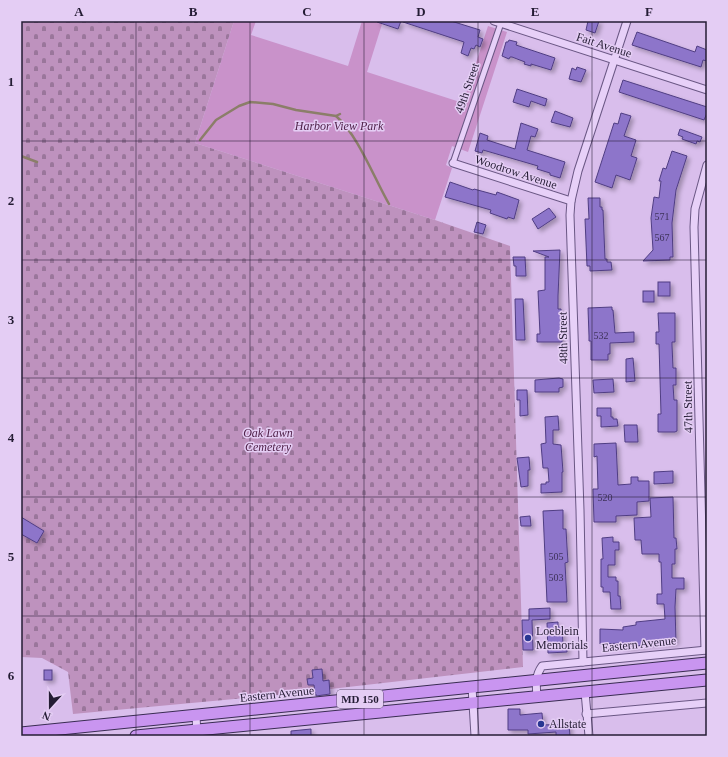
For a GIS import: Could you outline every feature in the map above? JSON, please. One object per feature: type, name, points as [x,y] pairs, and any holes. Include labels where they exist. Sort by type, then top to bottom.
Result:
[{"type":"main road","name":"Eastern Avenue","points":[[21,733],[35,734],[196,715],[707,663]]},
{"type":"main road","points":[[584,676],[585,692]]},
{"type":"main road","name":"MD 150","points":[[136,736],[196,733],[473,703],[707,680]]},
{"type":"street","name":"48th Street","points":[[583,662],[580,517],[570,215],[571,201],[578,171],[627,21]]},
{"type":"street","name":"Fait Avenue","points":[[499,22],[707,90]]},
{"type":"street","name":"49th Street","points":[[454,163],[499,22]]},
{"type":"street","name":"Woodrow Avenue","points":[[454,163],[571,201]]},
{"type":"street","name":"47th Street","points":[[706,650],[694,226],[695,210],[707,165]]},
{"type":"street","name":"Eastern Avenue","points":[[536,681],[537,673],[542,666],[706,650]]},
{"type":"street","points":[[536,681],[537,697]]},
{"type":"street","points":[[472,687],[475,736]]},
{"type":"street","points":[[585,692],[588,736]]},
{"type":"street","points":[[586,714],[707,703]]},
{"type":"street","points":[[196,715],[196,733]]},
{"type":"green space","name":"Oak Lawn Cemetery","points":[[21,21],[234,21],[195,143],[435,220],[510,246],[523,667],[278,695],[73,714],[68,672],[42,658],[21,657]]},
{"type":"green space","name":"Harbor View Park","points":[[234,21],[256,21],[251,35],[348,66],[362,21],[383,21],[367,72],[463,103],[488,26],[507,32],[468,152],[452,146],[446,165],[452,168],[435,220],[195,143]]},
{"type":"building","points":[[377,21],[401,21],[398,29]]},
{"type":"building","points":[[451,21],[480,30],[478,37],[483,39],[480,47],[476,45],[474,49],[471,48],[468,56],[461,53],[464,42],[403,22]]},
{"type":"building","points":[[588,21],[599,21],[595,33],[586,30]]},
{"type":"building","points":[[637,32],[695,52],[697,46],[707,50],[707,61],[703,60],[701,67],[632,45]]},
{"type":"building","points":[[509,40],[517,42],[516,45],[555,58],[551,70],[531,64],[531,66],[524,64],[525,62],[512,57],[509,59],[502,56],[506,42]]},
{"type":"building","points":[[577,67],[586,70],[581,82],[569,79],[572,68],[576,70]]},
{"type":"building","points":[[623,80],[707,107],[707,113],[704,120],[619,92]]},
{"type":"building","points":[[517,89],[547,99],[545,106],[531,101],[529,107],[513,102]]},
{"type":"building","points":[[555,111],[573,118],[570,127],[551,122]]},
{"type":"building","points":[[621,113],[631,116],[624,136],[636,140],[631,156],[637,158],[630,180],[616,175],[612,188],[595,182],[614,123],[618,124]]},
{"type":"building","points":[[521,123],[538,129],[535,137],[531,136],[527,150],[565,162],[560,178],[537,169],[538,166],[483,150],[482,153],[475,151],[480,133],[488,136],[487,140],[515,149]]},
{"type":"building","points":[[680,129],[702,137],[700,142],[697,141],[696,144],[682,139],[683,137],[678,135]]},
{"type":"building","points":[[672,151],[687,156],[676,190],[672,223],[673,257],[670,257],[670,260],[643,261],[653,250],[651,218],[654,197],[659,198],[661,181],[659,181],[663,168],[666,169]]},
{"type":"building","points":[[450,182],[473,190],[496,195],[497,192],[519,200],[514,219],[508,217],[507,219],[490,213],[491,210],[445,197]]},
{"type":"building","points":[[588,198],[600,198],[600,207],[602,207],[603,210],[605,259],[607,259],[607,262],[611,262],[612,270],[590,271],[590,266],[587,266],[585,219],[589,219]]},
{"type":"building","points":[[549,208],[556,217],[538,229],[532,219]]},
{"type":"building","points":[[477,222],[486,225],[483,234],[474,232]]},
{"type":"building","points":[[560,250],[558,309],[561,309],[562,342],[537,342],[537,334],[540,334],[538,291],[545,290],[545,257],[549,257],[533,251]]},
{"type":"building","points":[[513,257],[525,257],[526,276],[516,276],[516,266],[514,266]]},
{"type":"building","points":[[658,282],[670,282],[670,296],[658,296]]},
{"type":"building","points":[[643,291],[654,291],[654,302],[643,302]]},
{"type":"building","points":[[515,299],[523,299],[525,340],[516,340]]},
{"type":"building","points":[[612,307],[615,333],[634,332],[634,342],[610,343],[610,354],[608,354],[608,360],[591,360],[588,308]]},
{"type":"building","points":[[658,313],[675,313],[675,342],[672,342],[672,345],[673,368],[676,368],[676,385],[673,385],[674,400],[677,400],[677,431],[675,432],[658,432],[658,414],[661,414],[659,344],[656,344],[656,332],[659,332]]},
{"type":"building","points":[[633,358],[635,381],[626,382],[626,359]]},
{"type":"building","points":[[563,379],[563,387],[559,388],[559,392],[535,392],[535,380]]},
{"type":"building","points":[[613,379],[614,392],[594,393],[593,380]]},
{"type":"building","points":[[517,390],[527,390],[528,415],[520,416],[520,400],[517,400]]},
{"type":"building","points":[[597,408],[611,408],[611,417],[613,417],[613,419],[617,419],[618,426],[601,427],[601,416],[597,416]]},
{"type":"building","points":[[558,416],[559,430],[553,430],[553,444],[561,445],[563,472],[562,492],[541,493],[541,484],[546,484],[546,482],[549,482],[548,468],[543,468],[541,444],[546,443],[545,417]]},
{"type":"building","points":[[624,425],[637,425],[638,442],[625,442]]},
{"type":"building","points":[[616,443],[618,485],[631,484],[631,477],[638,477],[638,481],[649,481],[649,501],[637,502],[637,515],[616,516],[616,522],[594,522],[593,489],[598,489],[597,456],[594,457],[594,444]]},
{"type":"building","points":[[529,457],[530,470],[528,470],[528,486],[521,487],[517,458]]},
{"type":"building","points":[[673,471],[673,483],[654,484],[654,472]]},
{"type":"building","points":[[673,497],[674,538],[676,538],[677,549],[675,549],[675,564],[672,564],[672,578],[684,578],[684,589],[676,589],[676,642],[624,647],[624,643],[600,644],[600,629],[623,630],[623,627],[636,625],[636,622],[665,619],[664,604],[657,604],[657,594],[662,594],[661,562],[659,562],[659,554],[642,554],[641,540],[635,540],[634,518],[651,517],[650,498]]},
{"type":"building","points":[[563,510],[563,529],[566,529],[568,562],[565,563],[567,602],[547,602],[543,511]]},
{"type":"building","points":[[530,516],[531,526],[521,526],[520,517]]},
{"type":"building","points":[[21,517],[44,531],[37,543],[21,534]]},
{"type":"building","points":[[613,537],[613,542],[619,542],[619,550],[615,550],[615,565],[608,565],[608,577],[616,577],[616,581],[618,581],[618,596],[620,596],[621,609],[611,609],[610,592],[603,592],[603,587],[601,587],[601,559],[603,559],[602,538]]},
{"type":"building","points":[[550,608],[550,619],[532,620],[533,650],[523,650],[522,620],[529,620],[529,609]]},
{"type":"building","points":[[558,622],[558,627],[562,627],[563,644],[567,644],[567,652],[548,653],[547,623]]},
{"type":"building","points":[[322,669],[323,681],[329,680],[330,694],[316,696],[314,685],[308,685],[307,679],[313,678],[312,670]]},
{"type":"building","points":[[44,670],[52,670],[52,680],[44,680]]},
{"type":"building","points":[[508,709],[520,709],[520,715],[542,713],[543,725],[569,724],[570,736],[556,736],[556,732],[528,734],[528,730],[508,730]]},
{"type":"building","points":[[311,729],[311,736],[291,736],[291,731]]},
{"type":"waterway","points":[[200,140],[216,120],[239,106],[250,102],[273,104],[296,110],[336,116],[344,124],[358,145],[389,204]]},
{"type":"waterway","points":[[336,116],[340,114]]},
{"type":"waterway","points":[[21,156],[37,162]]},
{"type":"place","name":"Loeblein Memorials","points":[[528,638]]},
{"type":"place","name":"Allstate","points":[[541,724]]}]
